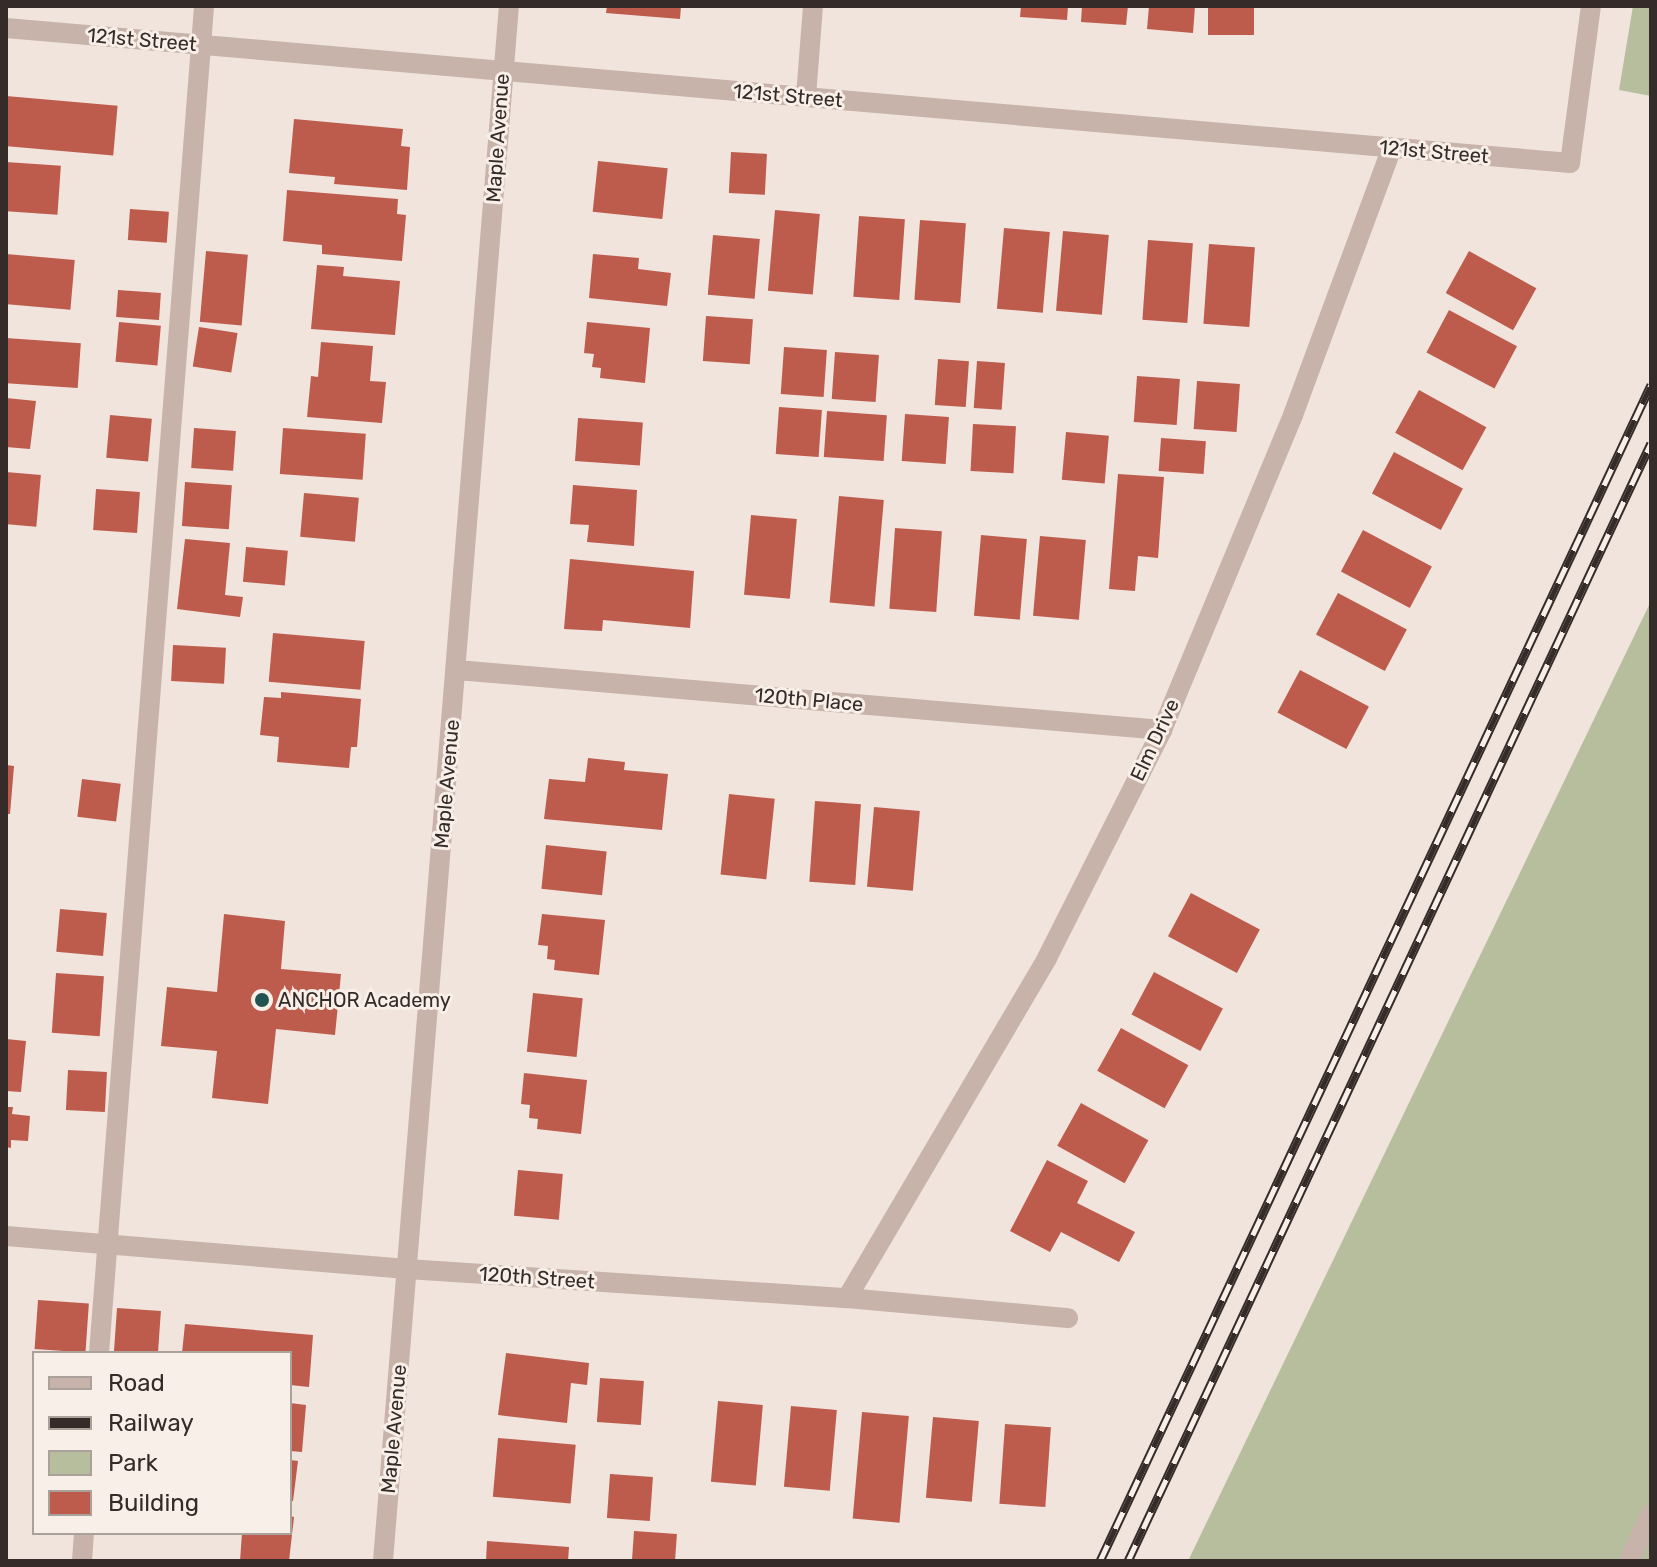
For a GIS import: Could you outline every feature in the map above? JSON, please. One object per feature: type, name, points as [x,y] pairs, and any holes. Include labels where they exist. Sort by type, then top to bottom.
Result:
[{"type":"street","points":[[99,1351],[204,6]]},
{"type":"street","name":"Maple Avenue","points":[[383,1561],[509,6]]},
{"type":"street","points":[[806,97],[813,6]]},
{"type":"street","name":"121st Street","points":[[6,28],[1570,163],[1591,6]]},
{"type":"street","name":"Elm Drive","points":[[847,1298],[1047,958],[1162,730],[1293,415],[1392,148]]},
{"type":"street","name":"120th Place","points":[[457,670],[1162,730]]},
{"type":"street","name":"120th Street","points":[[6,1236],[407,1269],[847,1298],[1068,1318]]},
{"type":"street","points":[[1629,1561],[1651,1514]]},
{"type":"street","points":[[82,1561],[84,1535]]},
{"type":"green space","points":[[1633,6],[1651,6],[1651,96],[1619,90]]},
{"type":"green space","points":[[1651,601],[1651,1561],[1188,1561]]},
{"type":"building","points":[[607,6],[681,6],[680,19],[606,13]]},
{"type":"building","points":[[1021,6],[1068,6],[1067,20],[1020,17]]},
{"type":"building","points":[[1082,6],[1128,6],[1126,25],[1081,22]]},
{"type":"building","points":[[1149,6],[1195,6],[1193,33],[1147,29]]},
{"type":"building","points":[[1208,6],[1254,6],[1254,35],[1208,35]]},
{"type":"building","points":[[6,96],[118,106],[113,156],[6,146]]},
{"type":"building","points":[[294,119],[403,129],[401,146],[410,147],[407,190],[334,184],[335,177],[289,173]]},
{"type":"building","points":[[731,152],[767,154],[765,195],[729,193]]},
{"type":"building","points":[[598,161],[668,168],[662,219],[593,212]]},
{"type":"building","points":[[6,162],[61,166],[57,215],[6,211]]},
{"type":"building","points":[[287,190],[398,199],[397,214],[406,215],[402,261],[322,254],[322,245],[283,241]]},
{"type":"building","points":[[130,209],[169,212],[167,243],[128,240]]},
{"type":"building","points":[[775,210],[820,214],[813,295],[768,291]]},
{"type":"building","points":[[859,216],[905,219],[899,300],[853,297]]},
{"type":"building","points":[[920,220],[966,223],[960,303],[914,300]]},
{"type":"building","points":[[1004,228],[1050,232],[1043,313],[997,309]]},
{"type":"building","points":[[1063,231],[1109,235],[1102,315],[1056,311]]},
{"type":"building","points":[[713,235],[760,239],[755,299],[708,295]]},
{"type":"building","points":[[1148,240],[1193,243],[1187,323],[1142,320]]},
{"type":"building","points":[[1209,244],[1255,247],[1249,327],[1203,324]]},
{"type":"building","points":[[206,251],[248,255],[242,325],[200,322]]},
{"type":"building","points":[[1469,251],[1536,288],[1513,330],[1446,293]]},
{"type":"building","points":[[6,254],[75,260],[70,310],[6,304]]},
{"type":"building","points":[[593,254],[639,258],[638,269],[671,273],[667,306],[589,298]]},
{"type":"building","points":[[317,265],[344,267],[343,276],[400,281],[395,335],[311,329]]},
{"type":"building","points":[[118,290],[161,293],[159,320],[116,317]]},
{"type":"building","points":[[1449,310],[1517,346],[1494,389],[1426,352]]},
{"type":"building","points":[[706,316],[753,319],[750,364],[703,361]]},
{"type":"building","points":[[119,322],[161,326],[157,366],[116,362]]},
{"type":"building","points":[[587,322],[650,328],[645,383],[600,378],[601,368],[592,367],[594,354],[584,353]]},
{"type":"building","points":[[199,327],[238,333],[231,373],[193,367]]},
{"type":"building","points":[[6,338],[81,343],[78,388],[6,383]]},
{"type":"building","points":[[321,342],[373,346],[370,381],[386,382],[382,423],[307,417],[311,376],[318,377]]},
{"type":"building","points":[[784,347],[827,350],[824,397],[781,394]]},
{"type":"building","points":[[835,352],[879,355],[876,402],[832,399]]},
{"type":"building","points":[[938,359],[969,361],[966,407],[935,405]]},
{"type":"building","points":[[977,361],[1005,363],[1002,410],[974,408]]},
{"type":"building","points":[[1137,376],[1180,379],[1177,425],[1134,422]]},
{"type":"building","points":[[1197,381],[1240,384],[1237,432],[1194,429]]},
{"type":"building","points":[[1419,390],[1486,427],[1463,470],[1395,433]]},
{"type":"building","points":[[6,398],[36,401],[30,449],[6,447]]},
{"type":"building","points":[[779,407],[822,410],[819,457],[776,454]]},
{"type":"building","points":[[827,411],[887,415],[884,461],[824,457]]},
{"type":"building","points":[[905,414],[949,417],[946,464],[902,461]]},
{"type":"building","points":[[110,415],[152,419],[148,461],[106,458]]},
{"type":"building","points":[[578,418],[643,423],[640,465],[575,461]]},
{"type":"building","points":[[973,424],[1016,426],[1013,473],[971,471]]},
{"type":"building","points":[[194,428],[236,431],[233,471],[191,468]]},
{"type":"building","points":[[283,428],[366,434],[363,480],[280,474]]},
{"type":"building","points":[[1066,432],[1109,436],[1105,484],[1062,480]]},
{"type":"building","points":[[1161,438],[1206,441],[1204,474],[1159,471]]},
{"type":"building","points":[[1394,452],[1463,489],[1441,530],[1372,493]]},
{"type":"building","points":[[6,472],[41,475],[36,527],[6,524]]},
{"type":"building","points":[[1118,474],[1164,477],[1158,558],[1138,556],[1135,591],[1109,589]]},
{"type":"building","points":[[185,482],[232,485],[229,529],[182,526]]},
{"type":"building","points":[[573,485],[637,490],[634,546],[587,542],[589,525],[570,524]]},
{"type":"building","points":[[96,489],[140,492],[137,533],[93,530]]},
{"type":"building","points":[[304,493],[359,498],[355,542],[300,537]]},
{"type":"building","points":[[839,496],[884,500],[875,607],[830,603]]},
{"type":"building","points":[[751,515],[797,519],[790,599],[744,595]]},
{"type":"building","points":[[895,528],[942,531],[936,612],[889,609]]},
{"type":"building","points":[[1363,530],[1432,567],[1410,608],[1341,571]]},
{"type":"building","points":[[981,535],[1027,539],[1020,620],[974,616]]},
{"type":"building","points":[[1040,536],[1086,540],[1079,620],[1033,616]]},
{"type":"building","points":[[185,539],[230,543],[225,595],[243,597],[240,617],[177,609]]},
{"type":"building","points":[[246,547],[288,551],[285,586],[243,582]]},
{"type":"building","points":[[570,559],[694,571],[690,628],[603,620],[602,631],[564,629]]},
{"type":"building","points":[[1338,593],[1407,630],[1385,671],[1316,634]]},
{"type":"building","points":[[273,633],[365,641],[360,690],[269,682]]},
{"type":"building","points":[[173,645],[226,648],[224,684],[171,681]]},
{"type":"building","points":[[1300,670],[1369,707],[1346,749],[1277,712]]},
{"type":"building","points":[[281,692],[361,699],[357,747],[351,747],[349,768],[277,762],[279,737],[260,735],[264,697],[281,698]]},
{"type":"building","points":[[588,758],[625,762],[624,770],[668,774],[662,830],[544,819],[549,779],[585,782]]},
{"type":"building","points":[[6,765],[14,766],[10,814],[6,814]]},
{"type":"building","points":[[82,779],[121,784],[116,821],[77,817]]},
{"type":"building","points":[[729,794],[775,799],[766,879],[721,875]]},
{"type":"building","points":[[815,801],[861,804],[855,885],[809,882]]},
{"type":"building","points":[[874,807],[920,811],[913,891],[867,887]]},
{"type":"building","points":[[546,845],[607,851],[602,895],[541,889]]},
{"type":"building","points":[[1191,893],[1260,930],[1237,973],[1168,936]]},
{"type":"building","points":[[60,909],[107,913],[103,956],[56,952]]},
{"type":"building","points":[[224,914],[285,921],[281,969],[341,974],[335,1035],[276,1029],[268,1104],[212,1098],[217,1051],[161,1046],[167,987],[217,992]]},
{"type":"building","points":[[542,914],[605,920],[599,975],[554,970],[555,960],[547,959],[548,946],[538,945]]},
{"type":"building","points":[[1154,972],[1223,1009],[1200,1051],[1131,1014]]},
{"type":"building","points":[[56,973],[104,976],[100,1036],[52,1033]]},
{"type":"building","points":[[533,993],[583,998],[577,1057],[527,1052]]},
{"type":"building","points":[[1121,1028],[1188,1065],[1165,1108],[1097,1071]]},
{"type":"building","points":[[6,1039],[26,1041],[21,1092],[6,1091]]},
{"type":"building","points":[[68,1070],[107,1072],[105,1112],[66,1110]]},
{"type":"building","points":[[524,1073],[587,1080],[581,1134],[537,1129],[538,1119],[529,1118],[530,1105],[521,1104]]},
{"type":"building","points":[[1081,1103],[1148,1140],[1125,1183],[1057,1146]]},
{"type":"building","points":[[6,1107],[13,1107],[12,1114],[30,1116],[28,1141],[11,1140],[11,1148],[6,1147]]},
{"type":"building","points":[[1047,1160],[1088,1181],[1077,1203],[1135,1232],[1119,1262],[1061,1232],[1050,1252],[1010,1231]]},
{"type":"building","points":[[518,1170],[563,1174],[559,1220],[514,1216]]},
{"type":"building","points":[[38,1300],[89,1304],[86,1351],[35,1349]]},
{"type":"building","points":[[117,1308],[161,1311],[158,1351],[114,1351]]},
{"type":"building","points":[[185,1324],[313,1335],[309,1387],[292,1385],[292,1351],[182,1351]]},
{"type":"building","points":[[506,1353],[589,1363],[587,1385],[571,1383],[567,1423],[498,1415]]},
{"type":"building","points":[[600,1378],[644,1381],[641,1425],[597,1422]]},
{"type":"building","points":[[718,1401],[763,1405],[756,1486],[711,1482]]},
{"type":"building","points":[[292,1403],[306,1405],[302,1452],[292,1451]]},
{"type":"building","points":[[791,1406],[837,1410],[830,1491],[784,1487]]},
{"type":"building","points":[[862,1412],[909,1416],[899,1523],[853,1519]]},
{"type":"building","points":[[933,1417],[979,1421],[972,1502],[926,1498]]},
{"type":"building","points":[[1005,1424],[1051,1427],[1045,1507],[999,1504]]},
{"type":"building","points":[[498,1438],[576,1445],[571,1504],[493,1497]]},
{"type":"building","points":[[292,1460],[298,1461],[292,1501]]},
{"type":"building","points":[[610,1474],[653,1477],[650,1521],[607,1518]]},
{"type":"building","points":[[634,1531],[677,1534],[675,1561],[632,1561]]},
{"type":"building","points":[[242,1535],[292,1535],[289,1561],[240,1561]]},
{"type":"building","points":[[487,1541],[569,1547],[568,1561],[486,1561]]},
{"type":"railway","points":[[1100,1561],[1651,385]]},
{"type":"railway","points":[[1128,1561],[1651,443]]},
{"type":"place","name":"ANCHOR Academy","points":[[262,1000]]}]
